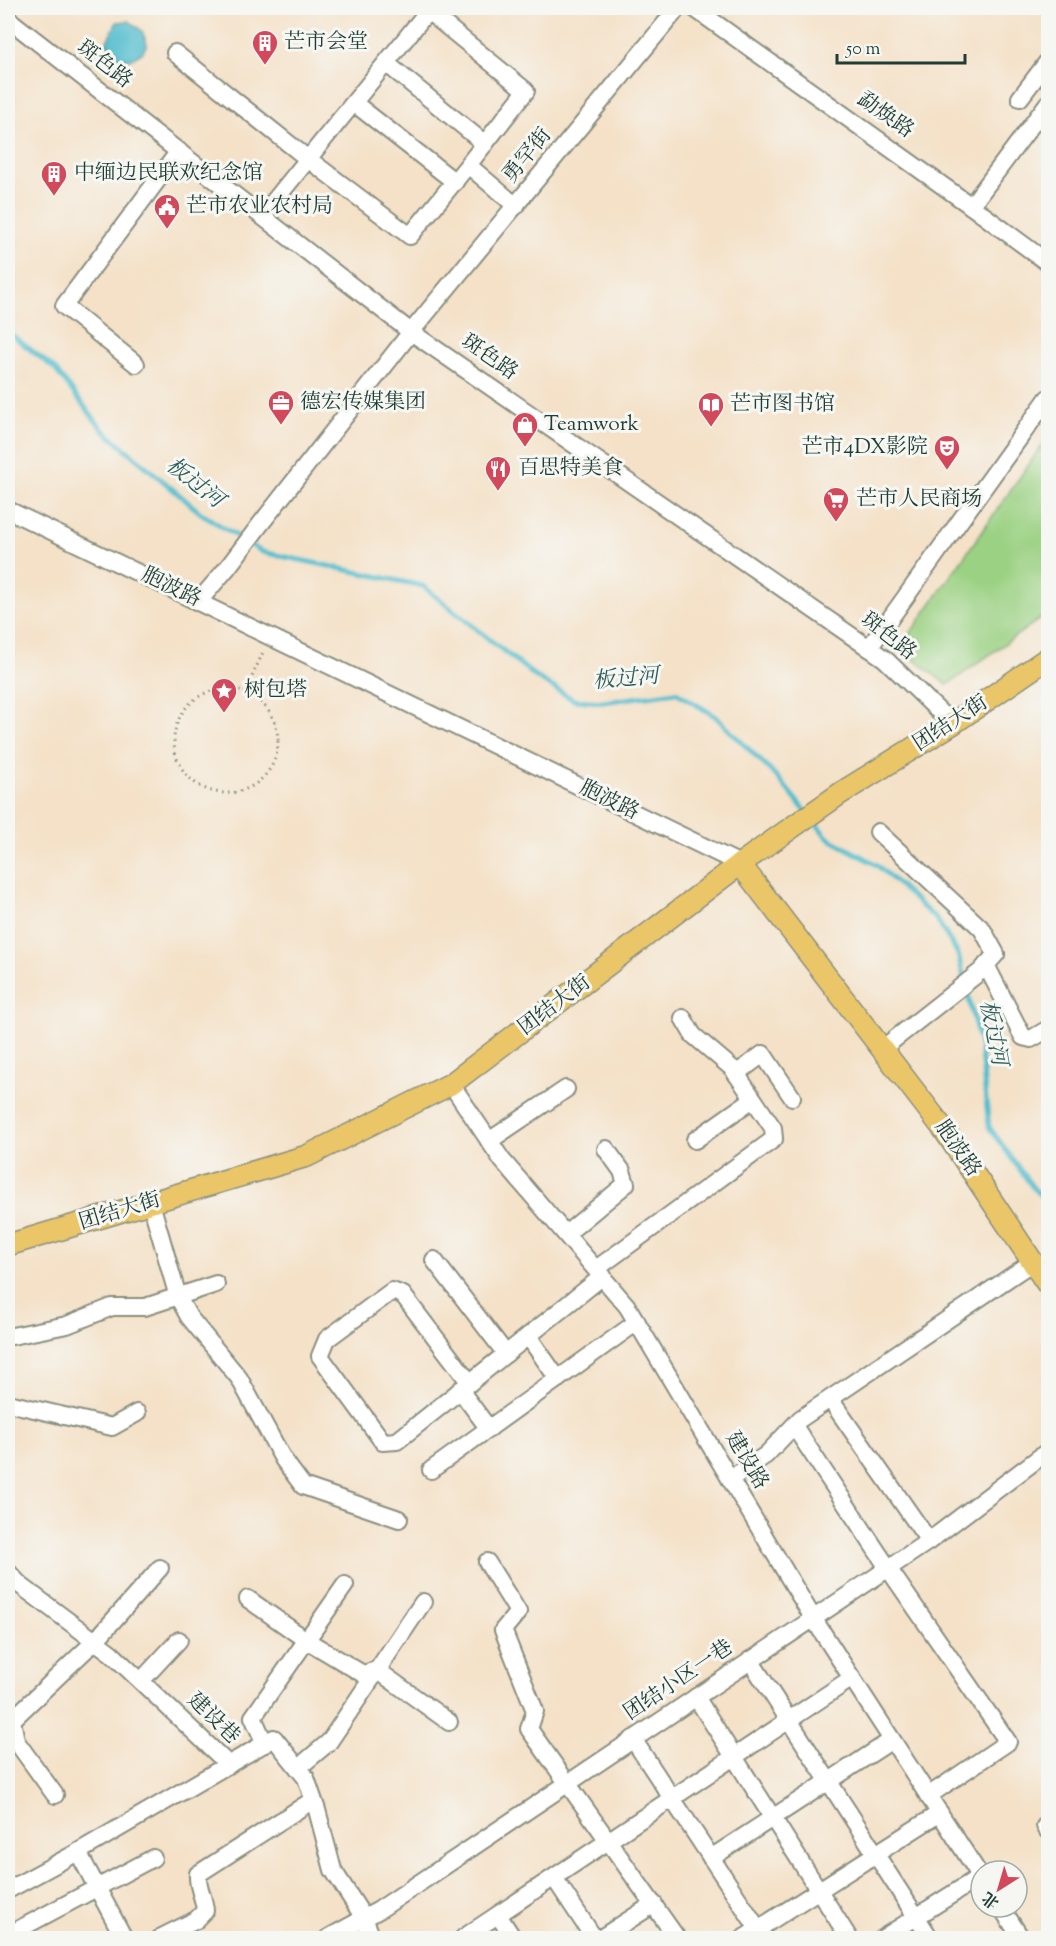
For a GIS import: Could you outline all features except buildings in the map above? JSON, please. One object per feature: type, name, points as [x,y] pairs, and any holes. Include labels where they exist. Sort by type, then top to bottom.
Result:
[{"type":"main road","name":"团结大街","points":[[8,1245],[307,1156],[451,1084],[740,864],[841,793],[952,724],[1048,658]]},
{"type":"main road","name":"胞波路","points":[[740,864],[945,1131],[1048,1285]]},
{"type":"street","name":"勇罕街","points":[[199,602],[411,332],[678,8]]},
{"type":"street","name":"勐焕路","points":[[694,8],[1048,263]]},
{"type":"street","points":[[176,53],[308,159],[410,236],[526,91],[426,9],[386,63],[354,103],[308,159],[262,216]]},
{"type":"street","name":"斑色路","points":[[8,19],[411,332],[885,659],[952,724]]},
{"type":"street","points":[[1020,98],[1048,61]]},
{"type":"street","points":[[386,63],[485,144]]},
{"type":"street","points":[[354,103],[454,182]]},
{"type":"street","points":[[971,206],[1048,103]]},
{"type":"street","points":[[136,364],[64,306],[179,151]]},
{"type":"street","points":[[468,165],[516,206]]},
{"type":"street","points":[[869,648],[1048,398]]},
{"type":"street","name":"胞波路","points":[[8,510],[740,864]]},
{"type":"street","points":[[878,832],[982,929],[996,954],[983,968],[882,1049]]},
{"type":"street","points":[[983,968],[1023,1038],[1031,1039],[1048,1029]]},
{"type":"street","points":[[489,1429],[465,1386],[403,1294],[392,1291],[327,1339],[320,1356],[383,1442],[397,1441],[465,1386],[528,1336],[599,1272],[774,1139],[773,1128],[733,1069],[693,1035],[683,1018]]},
{"type":"street","points":[[736,1074],[763,1054],[792,1097]]},
{"type":"street","name":"建设路","points":[[451,1084],[502,1160],[627,1306],[813,1618],[970,1859]]},
{"type":"street","points":[[489,1141],[566,1089]]},
{"type":"street","points":[[695,1140],[753,1099]]},
{"type":"street","points":[[566,1234],[626,1184],[622,1172],[606,1149]]},
{"type":"street","points":[[151,1203],[178,1297],[189,1317],[239,1378],[283,1459],[303,1486],[399,1519]]},
{"type":"street","points":[[434,1260],[506,1354]]},
{"type":"street","points":[[730,1479],[766,1455],[800,1419],[1034,1261]]},
{"type":"street","points":[[12,1336],[67,1325],[112,1307],[145,1307],[216,1284]]},
{"type":"street","points":[[431,1470],[637,1323]]},
{"type":"street","points":[[528,1336],[558,1379]]},
{"type":"street","points":[[830,1399],[929,1541]]},
{"type":"street","points":[[8,1403],[112,1428],[137,1413]]},
{"type":"street","points":[[794,1426],[1008,1742],[928,1796]]},
{"type":"street","name":"团结小区一巷","points":[[328,1938],[364,1918],[929,1541],[1048,1451]]},
{"type":"street","points":[[487,1562],[518,1612],[503,1630],[535,1711],[529,1729],[677,1938]]},
{"type":"street","points":[[55,1795],[16,1741],[12,1720],[95,1641],[160,1569]]},
{"type":"street","name":"建设巷","points":[[8,1572],[20,1585],[111,1653],[229,1765],[274,1738],[306,1778],[333,1870],[364,1918],[372,1938]]},
{"type":"street","points":[[265,1744],[253,1717],[345,1585]]},
{"type":"street","points":[[248,1599],[306,1640],[363,1674],[377,1670]]},
{"type":"street","points":[[298,1768],[329,1742],[423,1602]]},
{"type":"street","points":[[141,1681],[179,1640]]},
{"type":"street","points":[[750,1660],[930,1938]]},
{"type":"street","points":[[377,1670],[449,1722]]},
{"type":"street","points":[[463,1938],[555,1879],[852,1678]]},
{"type":"street","points":[[696,1697],[849,1938]]},
{"type":"street","points":[[633,1739],[761,1934]]},
{"type":"street","points":[[711,1858],[892,1740]]},
{"type":"street","points":[[8,1890],[229,1765]]},
{"type":"street","points":[[160,1938],[196,1920],[205,1911],[204,1900],[197,1884],[198,1874],[313,1800]]},
{"type":"street","points":[[744,1938],[761,1934],[818,1890],[940,1813]]},
{"type":"street","points":[[78,1852],[124,1938]]},
{"type":"street","points":[[8,1935],[153,1858]]},
{"type":"street","points":[[555,1879],[594,1938]]},
{"type":"street","points":[[883,1938],[969,1884]]},
{"type":"street","points":[[601,1938],[654,1904]]},
{"type":"street","points":[[498,1915],[513,1938]]},
{"type":"street","points":[[1009,1919],[1021,1938]]},
{"type":"path","points":[[245,693],[270,636]]},
{"type":"path","points":[[224,689],[245,693],[256,698],[268,710],[276,724],[279,742],[276,759],[267,775],[253,786],[237,792],[219,793],[202,788],[188,777],[178,762],[174,746],[175,729],[182,713],[193,701],[207,692],[224,689]]},
{"type":"green space","points":[[1048,437],[1048,613],[947,685],[900,648]]},
{"type":"water","points":[[129,21],[142,31],[147,44],[142,53],[130,60],[118,58],[106,43],[117,22]]},
{"type":"waterway","name":"板过河","points":[[8,332],[54,368],[103,430],[202,514],[262,552],[423,586],[536,677],[574,700],[603,702],[676,692],[715,716],[777,777],[806,812]]},
{"type":"waterway","name":"板过河","points":[[812,819],[828,838],[877,865],[937,920],[958,954],[980,1044],[989,1127],[1034,1189],[1048,1203]]},
{"type":"place","name":"芒市会堂","points":[[265,66]]},
{"type":"place","name":"中缅边民联欢纪念馆","points":[[54,197]]},
{"type":"place","name":"芒市农业农村局","points":[[167,230]]},
{"type":"place","name":"德宏传媒集团","points":[[281,426]]},
{"type":"place","name":"芒市图书馆","points":[[711,428]]},
{"type":"place","name":"Teamwork","points":[[525,448]]},
{"type":"place","name":"芒市4DX影院","points":[[947,471]]},
{"type":"place","name":"百思特美食","points":[[498,492]]},
{"type":"place","name":"芒市人民商场","points":[[836,523]]},
{"type":"place","name":"树包塔","points":[[224,714]]}]
